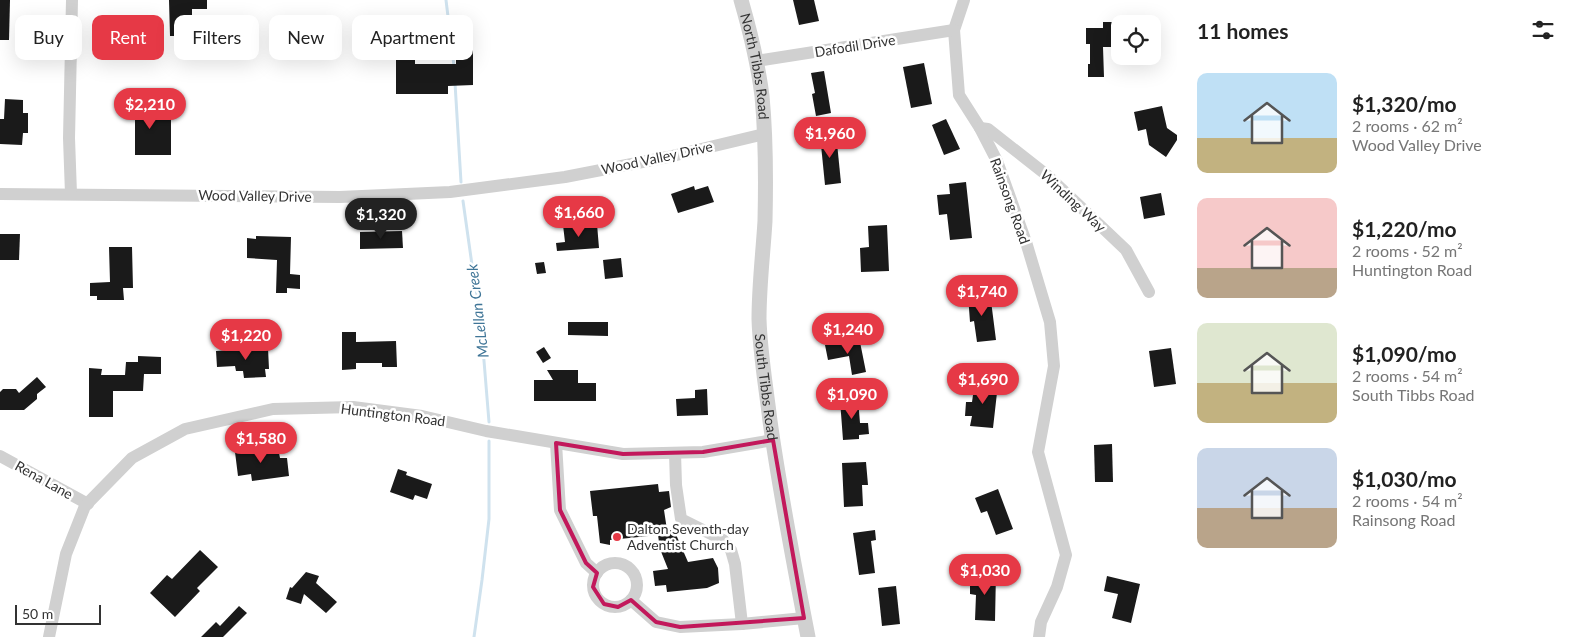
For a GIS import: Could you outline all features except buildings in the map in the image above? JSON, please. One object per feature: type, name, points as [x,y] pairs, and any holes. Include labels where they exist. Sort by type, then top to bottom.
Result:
[{"type":"street","points":[[70,194],[72,0]]},
{"type":"street","name":"North Tibbs Road","points":[[741,0],[762,95],[764,134]]},
{"type":"street","points":[[954,30],[964,0]]},
{"type":"street","name":"Dafodil Drive","points":[[756,61],[954,30]]},
{"type":"street","name":"Rainsong Road","points":[[954,30],[959,95],[980,128],[997,161],[1026,242],[1050,322],[1054,366],[1038,452],[1066,555],[1057,587],[1041,622],[1039,637]]},
{"type":"street","name":"Winding Way","points":[[980,128],[988,129],[1048,176],[1126,250],[1149,292]]},
{"type":"street","name":"Wood Valley Drive","points":[[0,194],[340,197],[450,192],[565,177],[668,157],[764,134]]},
{"type":"street","name":"South Tibbs Road","points":[[764,134],[766,164],[765,222],[760,277],[759,320],[762,364],[788,532],[808,637]]},
{"type":"street","name":"Huntington Road","points":[[49,637],[66,554],[85,506],[132,458],[185,429],[273,409],[353,407],[422,416],[486,431],[622,454],[703,452],[773,440]]},
{"type":"street","points":[[556,443],[560,510],[586,563],[597,573]]},
{"type":"street","points":[[675,453],[676,485],[681,518],[723,540],[731,550],[735,564],[742,624]]},
{"type":"street","name":"Rena Lane","points":[[0,456],[88,504]]},
{"type":"street","points":[[608,564],[623,564],[629,568],[637,580],[635,595],[625,605],[611,607],[604,604],[598,600],[593,587],[597,573],[608,564]]},
{"type":"street","points":[[631,600],[656,622],[680,626],[742,624],[804,618]]},
{"type":"highlighted area","points":[[773,440],[804,618],[680,627],[656,622],[631,600],[618,607],[604,604],[593,587],[597,573],[586,563],[560,510],[556,443],[623,454],[703,452]]},
{"type":"waterway","name":"McLellan Creek","points":[[446,0],[454,66]]},
{"type":"waterway","name":"McLellan Creek","points":[[455,83],[461,182]]},
{"type":"waterway","name":"McLellan Creek","points":[[463,201],[480,312],[489,422]]},
{"type":"waterway","name":"McLellan Creek","points":[[474,637],[489,519],[489,441]]},
{"type":"place","name":"Dalton Seventh-day Adventist Church","points":[[617,537]]}]
